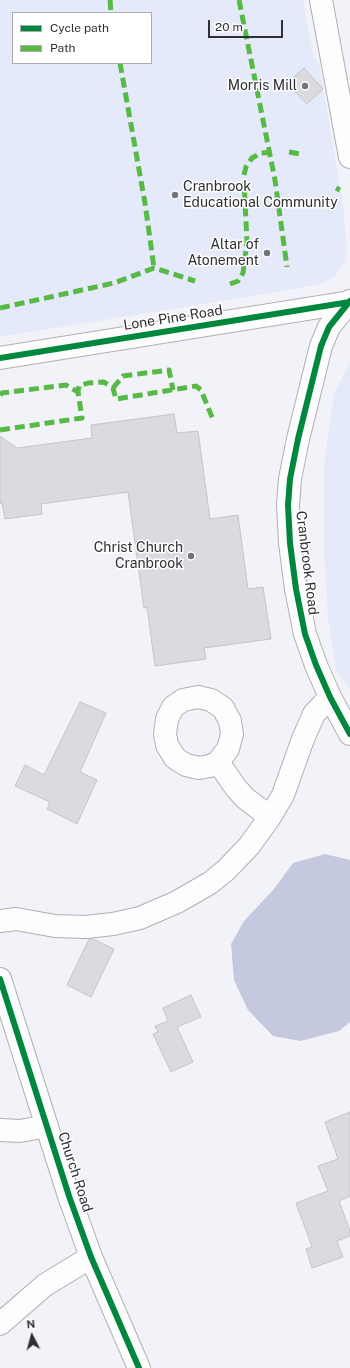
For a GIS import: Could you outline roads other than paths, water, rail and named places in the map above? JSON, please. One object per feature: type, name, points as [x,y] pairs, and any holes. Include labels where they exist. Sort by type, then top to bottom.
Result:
[{"type":"street","points":[[321,0],[350,157]]},
{"type":"street","name":"Lone Pine Road","points":[[0,358],[350,302]]},
{"type":"street","name":"Cranbrook Road","points":[[350,302],[330,327],[321,346],[298,439],[290,478],[288,505],[290,543],[296,589],[305,634],[316,665],[330,697],[350,734]]},
{"type":"street","points":[[0,921],[16,919],[55,926],[86,927],[113,924],[140,918],[177,902],[210,883],[226,870],[249,846],[270,817],[283,795],[303,739],[314,714],[330,697]]},
{"type":"street","points":[[218,762],[236,788],[245,798],[270,817]]},
{"type":"street","name":"Church Road","points":[[0,979],[69,1196],[91,1257],[139,1368]]},
{"type":"street","points":[[0,1130],[20,1131],[47,1126]]},
{"type":"street","points":[[0,1324],[45,1285],[91,1257]]},
{"type":"place","name":"Morris Mill","points":[[305,86]]},
{"type":"place","name":"Cranbrook Educational Community","points":[[175,195]]},
{"type":"place","name":"Altar of Atonement","points":[[267,253]]},
{"type":"place","name":"Christ Church Cranbrook","points":[[191,556]]}]
